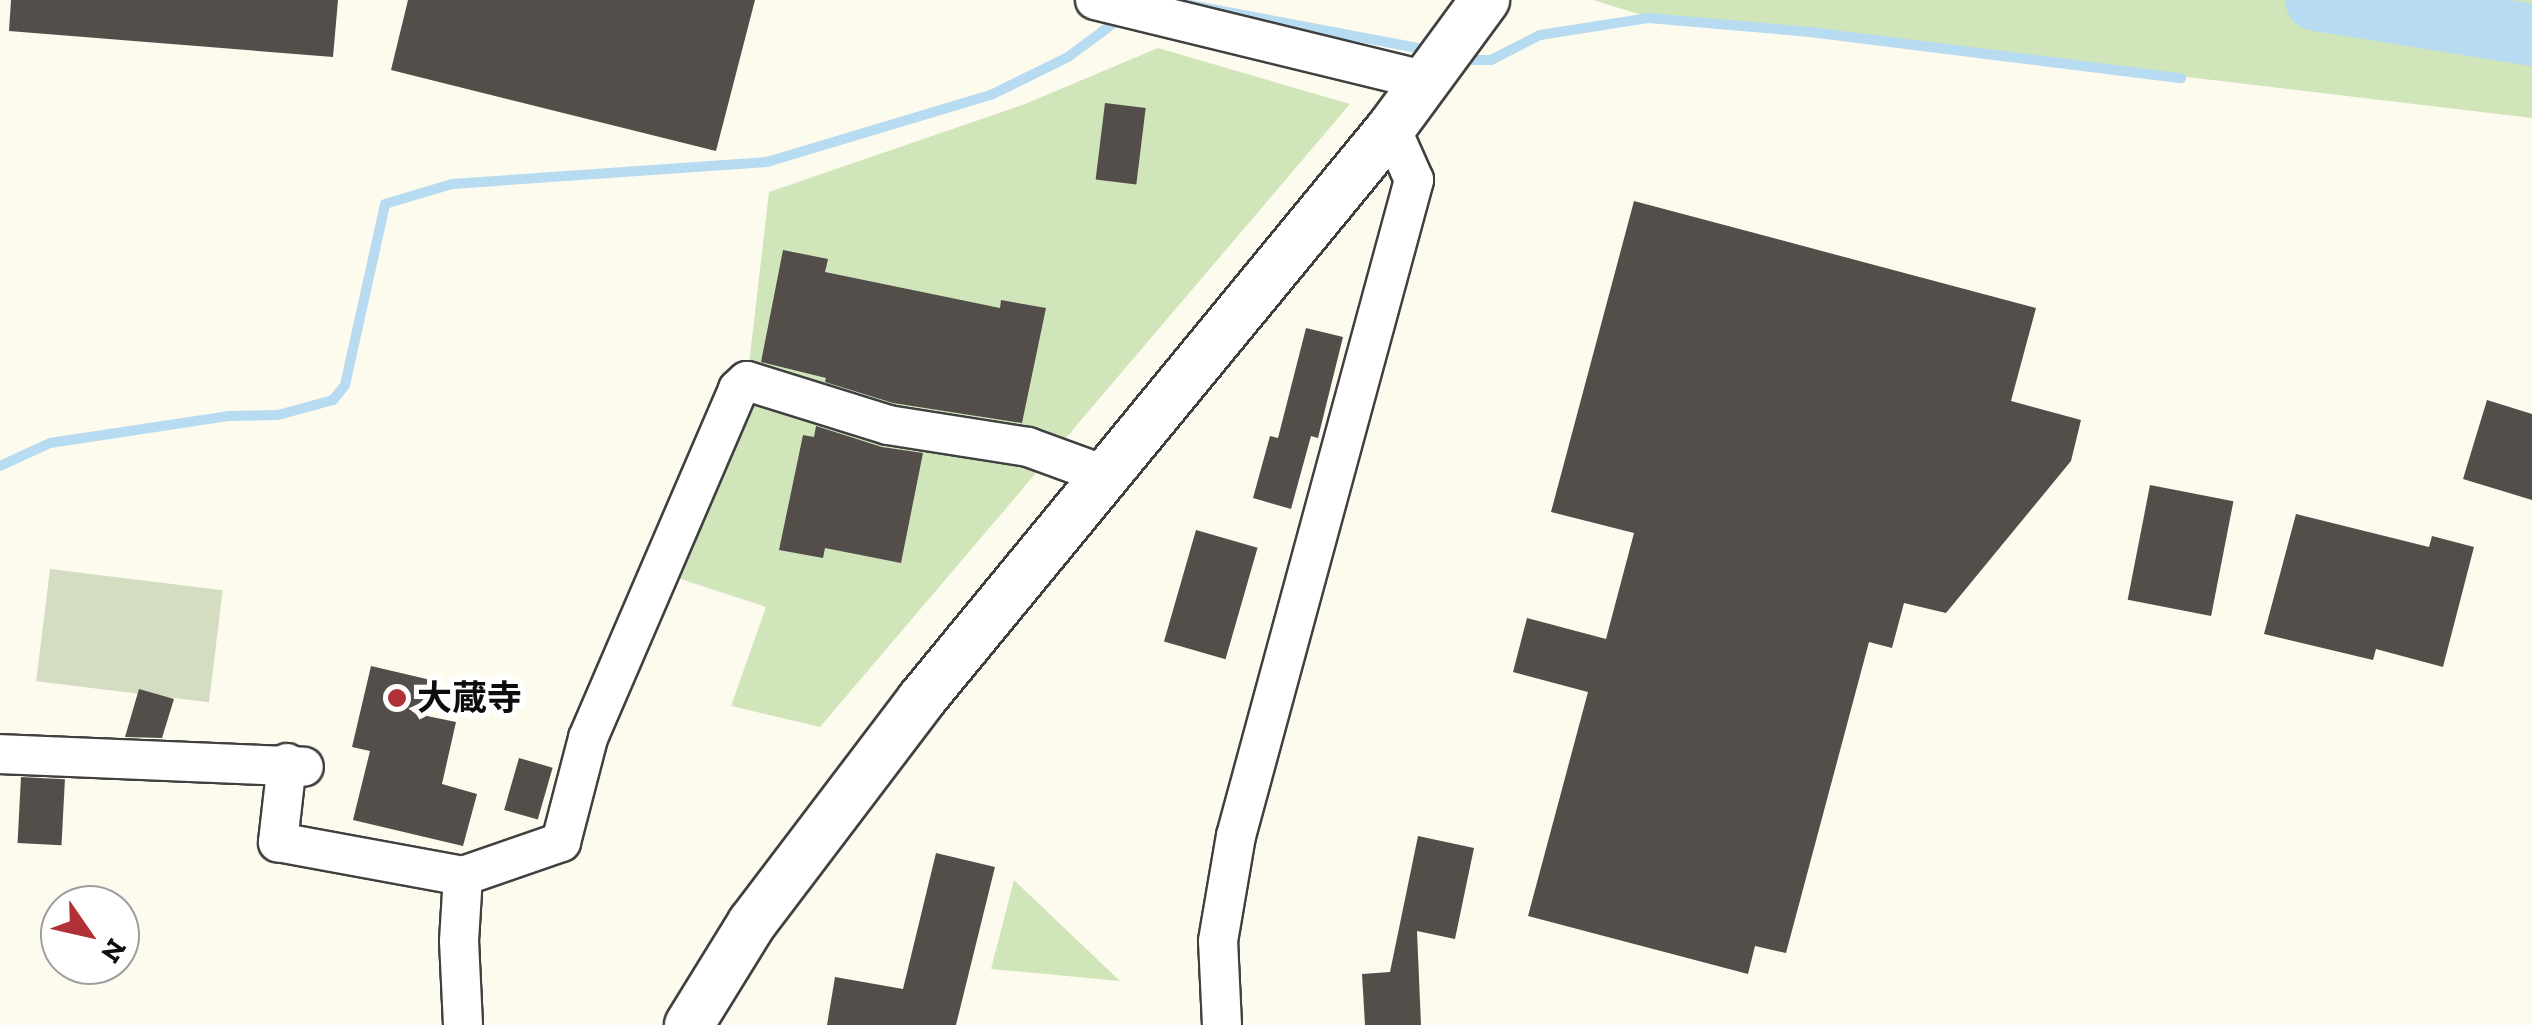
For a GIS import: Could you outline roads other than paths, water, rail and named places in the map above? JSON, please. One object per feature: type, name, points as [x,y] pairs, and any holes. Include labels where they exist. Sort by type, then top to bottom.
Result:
[{"type":"street","points":[[1095,0],[1428,80]]},
{"type":"street","points":[[689,1025],[774,894],[921,700],[1391,128],[1485,0]]},
{"type":"street","points":[[1222,1025],[1218,941],[1236,836],[1414,180],[1391,128]]},
{"type":"street","points":[[0,754],[296,765],[278,842],[463,876],[561,842],[588,738],[738,389],[746,381],[888,425],[1028,447],[1105,476]]},
{"type":"street","points":[[463,876],[459,941],[463,1025]]},
{"type":"waterway","points":[[2316,0],[2532,35]]},
{"type":"waterway","points":[[1185,4],[1418,48]]},
{"type":"waterway","points":[[1469,60],[1491,60],[1540,35],[1648,18],[1810,32],[2181,78]]},
{"type":"waterway","points":[[0,466],[50,443],[228,416],[278,415],[333,400],[345,385],[385,204],[452,184],[767,162],[991,95],[1068,57],[1118,20]]},
{"type":"place","name":"大蔵寺","points":[[397,698]]}]
